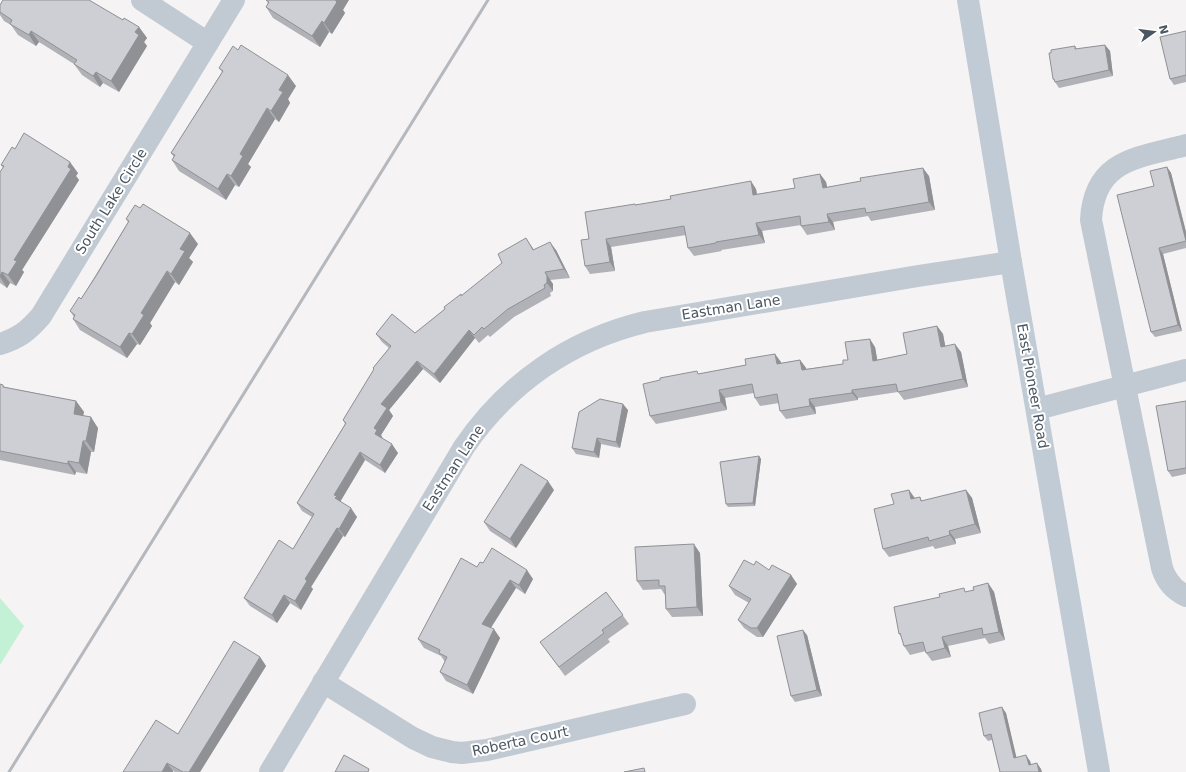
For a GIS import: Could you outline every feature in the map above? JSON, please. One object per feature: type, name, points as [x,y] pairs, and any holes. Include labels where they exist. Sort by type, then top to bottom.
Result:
[{"type":"main road","name":"East Pioneer Road","points":[[968,0],[1011,262],[1099,772]]},
{"type":"street","points":[[142,0],[208,43]]},
{"type":"street","name":"South Lake Circle","points":[[0,344],[16,338],[30,329],[40,316],[234,0]]},
{"type":"street","points":[[1186,145],[1140,157],[1121,164],[1102,182],[1093,200],[1092,207],[1092,227],[1096,240],[1162,568],[1172,586],[1186,596]]},
{"type":"street","name":"Eastman Lane","points":[[270,772],[472,434],[503,399],[534,372],[564,353],[603,335],[646,322],[918,276],[1011,262]]},
{"type":"street","points":[[1037,409],[1186,370]]},
{"type":"street","name":"Roberta Court","points":[[323,682],[422,743],[442,750],[457,752],[487,750],[685,704]]},
{"type":"green space","points":[[0,598],[24,626],[0,665]]},
{"type":"building","points":[[3,0],[89,0],[123,20],[124,18],[139,27],[135,32],[139,35],[111,81],[96,72],[93,76],[74,64],[77,60],[31,31],[29,35],[10,24],[12,20],[0,12],[0,5]]},
{"type":"building","points":[[266,0],[335,0],[337,2],[324,23],[322,21],[312,36],[266,7],[269,2]]},
{"type":"building","points":[[1186,31],[1186,75],[1170,79],[1160,37]]},
{"type":"building","points":[[241,45],[288,75],[279,90],[283,92],[271,111],[267,108],[240,154],[243,156],[231,176],[227,174],[218,189],[172,160],[175,155],[171,153],[223,71],[219,68],[233,46],[238,50]]},
{"type":"building","points":[[1105,45],[1109,70],[1055,82],[1053,79],[1049,53],[1051,53],[1051,50],[1075,46],[1075,49]]},
{"type":"building","points":[[24,133],[70,162],[68,167],[71,169],[14,260],[17,261],[8,275],[2,272],[0,276],[0,172],[4,166],[1,165],[12,147],[15,149]]},
{"type":"building","points":[[1167,167],[1186,241],[1159,248],[1178,325],[1151,332],[1117,195],[1154,186],[1150,171]]},
{"type":"building","points":[[923,168],[929,202],[866,213],[865,208],[827,214],[829,222],[801,226],[800,216],[756,223],[759,235],[688,248],[684,226],[606,239],[610,262],[585,266],[581,240],[589,239],[585,212],[671,199],[670,196],[751,181],[753,195],[795,188],[793,179],[820,174],[823,188],[861,181],[860,178]]},
{"type":"building","points":[[143,204],[190,233],[180,249],[185,251],[171,274],[167,271],[141,313],[144,315],[132,334],[129,333],[120,347],[73,319],[75,315],[70,311],[79,297],[81,299],[96,276],[129,221],[126,219],[135,205],[140,208]]},
{"type":"building","points":[[526,238],[533,250],[550,242],[564,269],[545,272],[547,276],[547,283],[544,285],[545,288],[508,309],[484,329],[482,327],[474,335],[469,330],[434,374],[417,361],[381,404],[387,408],[374,428],[377,430],[375,434],[392,444],[380,465],[360,452],[334,495],[337,496],[335,498],[351,508],[339,529],[337,528],[305,579],[307,581],[295,601],[284,595],[272,615],[244,598],[279,540],[293,549],[314,514],[297,503],[346,423],[343,420],[374,369],[373,368],[391,346],[376,334],[392,314],[415,333],[445,309],[444,307],[461,294],[461,296],[502,263],[498,254]]},
{"type":"building","points":[[937,326],[941,347],[955,344],[963,379],[898,392],[896,384],[852,390],[852,393],[809,399],[810,406],[780,411],[777,394],[755,398],[752,384],[719,390],[721,402],[650,416],[643,384],[660,380],[660,378],[697,371],[698,374],[746,365],[745,359],[775,354],[777,364],[800,360],[802,370],[843,364],[843,360],[848,360],[845,342],[870,339],[873,361],[907,354],[903,333]]},
{"type":"building","points":[[0,384],[3,385],[3,387],[76,401],[74,414],[91,417],[86,441],[83,441],[79,463],[68,461],[68,464],[0,451]]},
{"type":"building","points":[[600,399],[623,404],[616,442],[597,438],[594,452],[572,448],[579,412]]},
{"type":"building","points":[[1186,401],[1186,468],[1168,471],[1156,406]]},
{"type":"building","points":[[759,456],[753,503],[726,504],[720,462]]},
{"type":"building","points":[[521,464],[548,481],[510,539],[484,522]]},
{"type":"building","points":[[909,490],[911,499],[920,497],[921,501],[966,490],[975,524],[949,531],[950,535],[929,541],[928,537],[883,549],[874,509],[894,504],[891,494]]},
{"type":"building","points":[[694,544],[697,607],[666,609],[665,586],[659,586],[659,580],[637,581],[635,547]]},
{"type":"building","points":[[492,548],[527,570],[519,585],[510,580],[482,624],[494,629],[467,685],[440,672],[447,657],[439,653],[440,650],[418,639],[461,558],[477,567],[480,562],[483,563]]},
{"type":"building","points":[[744,560],[754,565],[756,561],[769,570],[772,565],[791,575],[757,628],[751,628],[738,620],[751,599],[729,586]]},
{"type":"building","points":[[988,583],[999,632],[983,635],[982,628],[942,637],[945,648],[926,653],[923,642],[904,646],[900,633],[899,634],[894,607],[940,597],[939,594],[964,588],[965,592],[974,590],[973,587]]},
{"type":"building","points":[[606,592],[623,615],[602,630],[604,633],[559,667],[540,642]]},
{"type":"building","points":[[803,630],[817,690],[791,696],[777,636]]},
{"type":"building","points":[[234,641],[260,657],[189,772],[183,772],[167,763],[162,772],[123,772],[156,720],[178,734]]},
{"type":"building","points":[[1002,707],[1014,758],[1026,755],[1029,765],[1037,763],[1039,772],[1000,772],[991,734],[984,736],[979,713]]},
{"type":"building","points":[[344,755],[369,769],[368,772],[335,772]]},
{"type":"building","points":[[644,768],[645,772],[624,772]]},
{"type":"railway","points":[[9,772],[488,0]]}]
